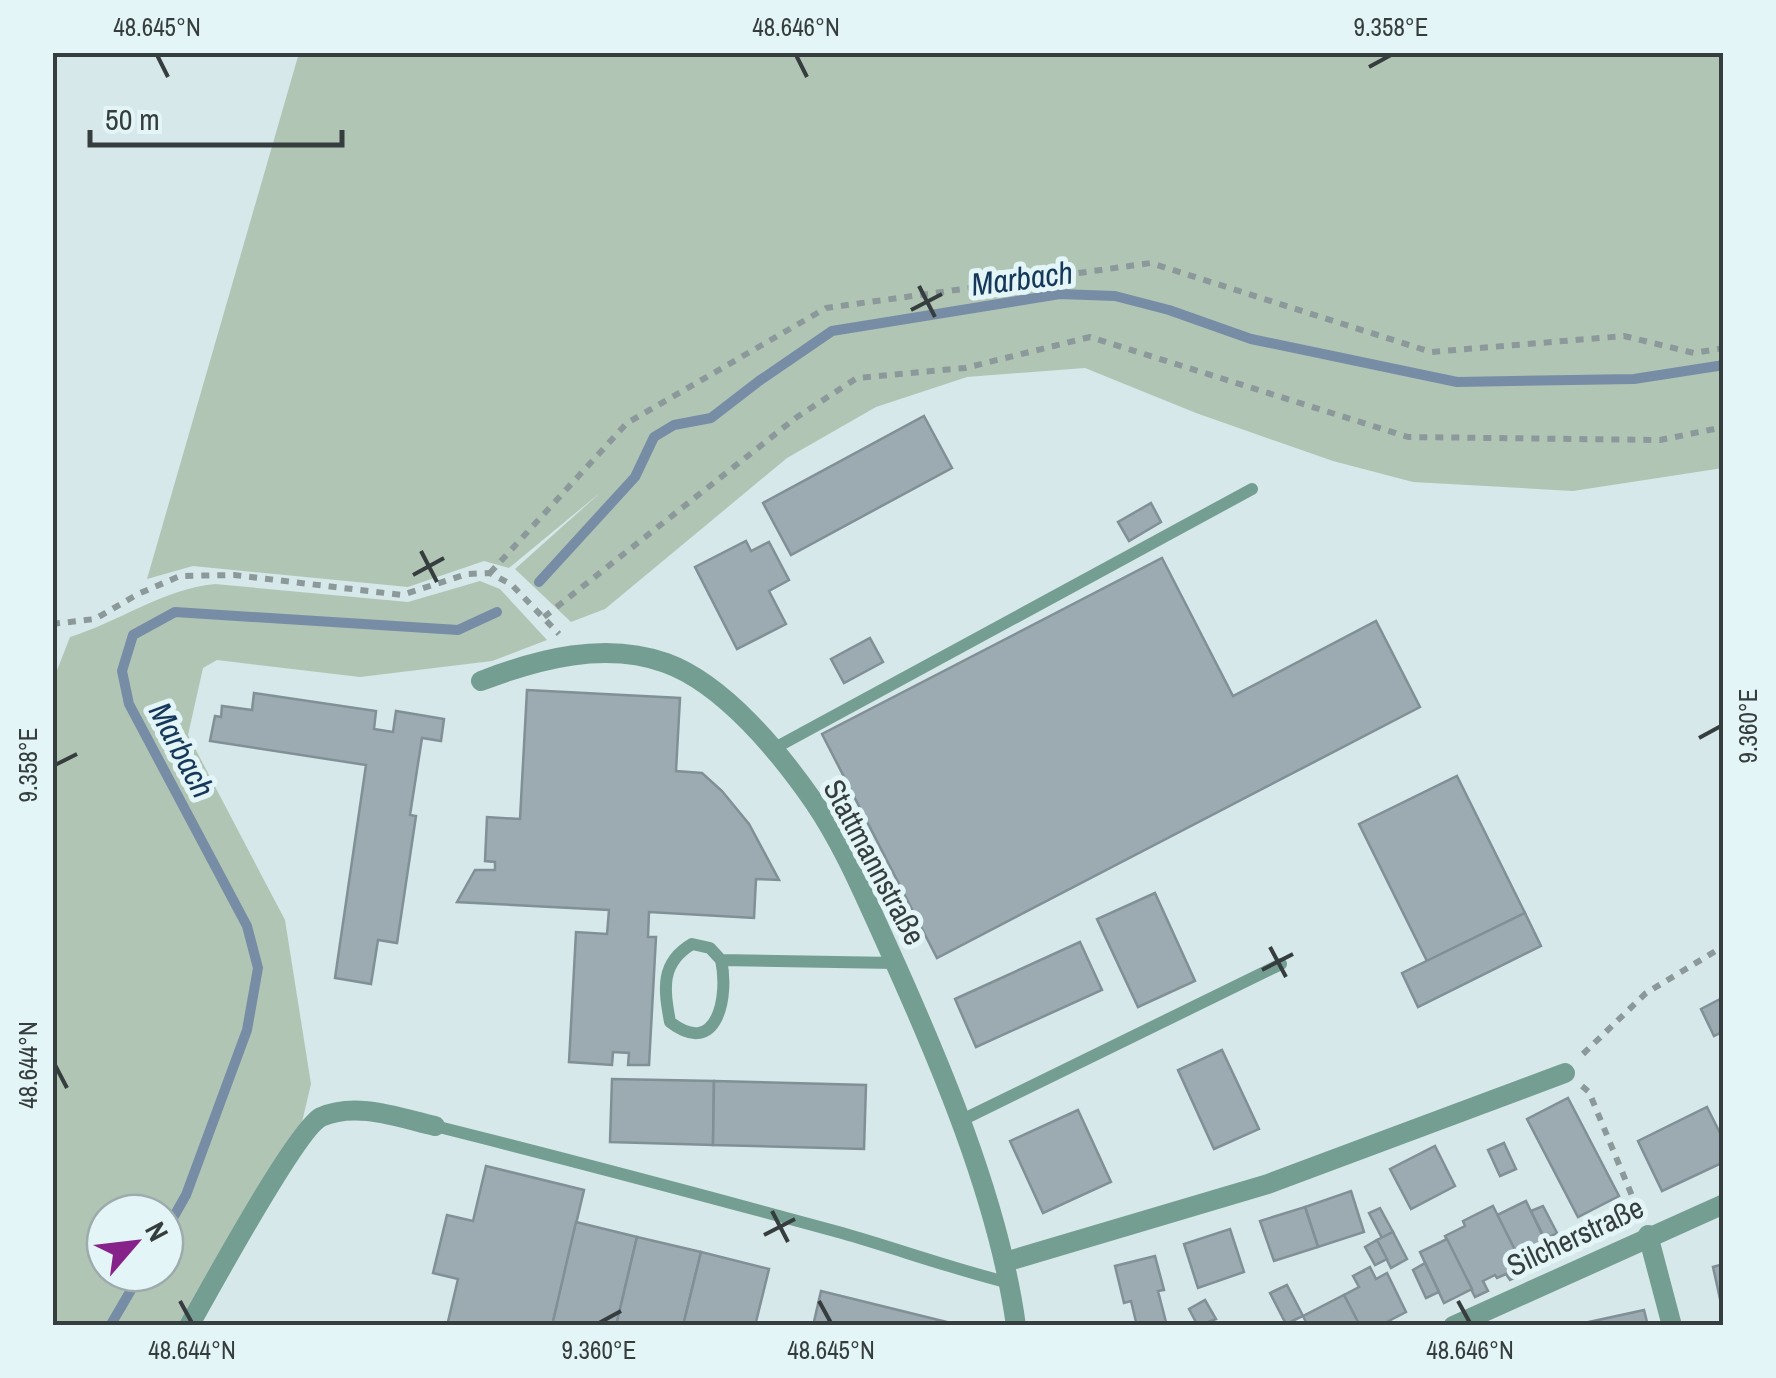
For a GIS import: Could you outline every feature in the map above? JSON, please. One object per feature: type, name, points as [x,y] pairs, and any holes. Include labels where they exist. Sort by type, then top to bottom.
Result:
[{"type":"street","name":"Stattmannstraße","points":[[481,681],[526,663],[576,654],[623,655],[666,663],[706,685],[773,749],[816,804],[853,871],[895,963],[960,1121],[1008,1272],[1016,1326]]},
{"type":"street","points":[[1008,1272],[1268,1184],[1565,1073]]},
{"type":"street","points":[[188,1326],[296,1146],[319,1118],[360,1110],[435,1126]]},
{"type":"street","name":"Silcherstraße","points":[[1453,1326],[1724,1204]]},
{"type":"street","points":[[1648,1236],[1672,1326]]},
{"type":"lane","points":[[773,749],[1252,489]]},
{"type":"lane","points":[[721,960],[725,977],[722,1014],[712,1026],[682,1032],[670,1022],[667,974],[675,954],[692,944],[710,948],[721,960],[895,963]]},
{"type":"lane","points":[[960,1121],[1282,964]]},
{"type":"lane","points":[[435,1126],[708,1196],[951,1269],[1008,1272]]},
{"type":"path","points":[[490,572],[627,423],[826,308],[1152,263],[1432,352],[1624,336],[1694,353],[1724,348]]},
{"type":"path","points":[[544,617],[796,417],[857,378],[965,368],[1090,337],[1408,437],[1660,440],[1724,427]]},
{"type":"path","points":[[52,624],[95,619],[180,576],[234,575],[402,595],[468,574],[490,572],[512,585],[576,654]]},
{"type":"path","points":[[1648,1236],[1589,1092],[1565,1073],[1646,993],[1724,946]]},
{"type":"green space","points":[[299,53],[1723,53],[1723,468],[1573,491],[1413,482],[1333,461],[1196,413],[1085,368],[967,377],[876,407],[787,458],[605,609],[571,622],[515,569],[601,492],[509,568],[484,561],[408,587],[193,566],[147,579]]},
{"type":"green space","points":[[480,581],[500,589],[547,640],[492,661],[360,677],[217,660],[203,668],[188,735],[285,920],[311,1084],[302,1122],[180,1325],[53,1325],[52,683],[70,637],[177,592],[215,584],[408,602]]},
{"type":"building","points":[[924,416],[952,468],[791,555],[763,503]]},
{"type":"building","points":[[1151,503],[1161,522],[1129,541],[1118,522]]},
{"type":"building","points":[[746,541],[751,551],[769,542],[789,580],[769,591],[786,624],[737,649],[695,567]]},
{"type":"building","points":[[1162,558],[1233,696],[1376,621],[1420,707],[937,958],[822,734]]},
{"type":"building","points":[[870,638],[883,662],[844,683],[831,659]]},
{"type":"building","points":[[527,690],[680,698],[676,771],[702,773],[722,791],[749,824],[779,880],[756,879],[754,918],[649,912],[648,937],[656,937],[649,1065],[628,1065],[629,1053],[613,1052],[612,1065],[569,1062],[576,932],[607,934],[609,910],[457,902],[475,870],[495,870],[495,862],[485,861],[487,817],[520,819]]},
{"type":"building","points":[[254,693],[376,711],[374,729],[393,732],[396,711],[444,719],[441,741],[422,738],[410,815],[416,816],[397,943],[378,940],[371,984],[335,978],[366,765],[210,741],[215,716],[221,717],[222,706],[252,710]]},
{"type":"building","points":[[1457,776],[1525,913],[1427,961],[1359,824]]},
{"type":"building","points":[[1155,893],[1195,981],[1138,1007],[1097,919]]},
{"type":"building","points":[[1525,913],[1541,946],[1418,1007],[1402,973]]},
{"type":"building","points":[[1080,942],[1102,990],[976,1047],[955,999]]},
{"type":"building","points":[[1724,997],[1724,1031],[1714,1036],[1701,1009]]},
{"type":"building","points":[[1222,1050],[1259,1129],[1214,1149],[1178,1070]]},
{"type":"building","points":[[612,1079],[714,1081],[713,1145],[610,1142]]},
{"type":"building","points":[[714,1081],[866,1085],[864,1149],[713,1145]]},
{"type":"building","points":[[1568,1098],[1619,1196],[1578,1217],[1527,1119]]},
{"type":"building","points":[[1707,1107],[1724,1141],[1724,1162],[1662,1191],[1638,1141]]},
{"type":"building","points":[[1078,1110],[1111,1182],[1043,1213],[1010,1141]]},
{"type":"building","points":[[1504,1143],[1516,1169],[1500,1176],[1488,1150]]},
{"type":"building","points":[[1435,1146],[1455,1186],[1411,1209],[1390,1169]]},
{"type":"building","points":[[486,1166],[584,1190],[552,1326],[447,1326],[458,1279],[433,1273],[447,1215],[473,1221]]},
{"type":"building","points":[[1351,1191],[1364,1232],[1318,1247],[1305,1207]]},
{"type":"building","points":[[1526,1201],[1551,1253],[1523,1267],[1497,1215]]},
{"type":"building","points":[[1493,1206],[1526,1272],[1510,1280],[1506,1274],[1497,1278],[1495,1275],[1483,1281],[1488,1291],[1475,1297],[1445,1236],[1465,1226],[1463,1221]]},
{"type":"building","points":[[1543,1206],[1557,1233],[1545,1239],[1531,1211]]},
{"type":"building","points":[[1305,1207],[1318,1247],[1274,1261],[1260,1221]]},
{"type":"building","points":[[1380,1208],[1393,1232],[1382,1238],[1369,1213]]},
{"type":"building","points":[[576,1222],[637,1237],[616,1326],[552,1326]]},
{"type":"building","points":[[1230,1229],[1244,1272],[1198,1288],[1184,1244]]},
{"type":"building","points":[[1393,1232],[1407,1259],[1391,1268],[1377,1240]]},
{"type":"building","points":[[637,1237],[701,1252],[683,1326],[616,1326]]},
{"type":"building","points":[[1447,1239],[1472,1289],[1444,1303],[1420,1252]]},
{"type":"building","points":[[1377,1240],[1387,1259],[1375,1265],[1365,1247]]},
{"type":"building","points":[[701,1252],[769,1269],[755,1326],[683,1326]]},
{"type":"building","points":[[1155,1256],[1164,1290],[1158,1291],[1167,1326],[1137,1326],[1131,1301],[1124,1303],[1115,1266]]},
{"type":"building","points":[[1425,1263],[1439,1292],[1426,1298],[1413,1270]]},
{"type":"building","points":[[1724,1264],[1724,1317],[1713,1267]]},
{"type":"building","points":[[1370,1267],[1376,1279],[1387,1273],[1406,1312],[1379,1326],[1360,1326],[1344,1295],[1359,1287],[1353,1276]]},
{"type":"building","points":[[1287,1285],[1303,1316],[1286,1324],[1270,1293]]},
{"type":"building","points":[[821,1291],[963,1326],[813,1326]]},
{"type":"building","points":[[1344,1295],[1360,1326],[1308,1326],[1303,1316]]},
{"type":"building","points":[[1205,1300],[1216,1319],[1198,1326],[1189,1309]]},
{"type":"building","points":[[1644,1310],[1648,1326],[1580,1324]]},
{"type":"waterway","name":"Marbach","points":[[539,582],[635,477],[654,437],[674,425],[711,418],[832,331],[1060,294],[1115,296],[1251,339],[1457,382],[1634,379],[1724,365]]},
{"type":"waterway","name":"Marbach","points":[[185,1197],[247,1030],[258,968],[247,926],[129,704],[122,671],[133,635],[175,612],[458,630],[497,612]]},
{"type":"waterway","name":"Marbach","points":[[110,1326],[129,1293]]}]
